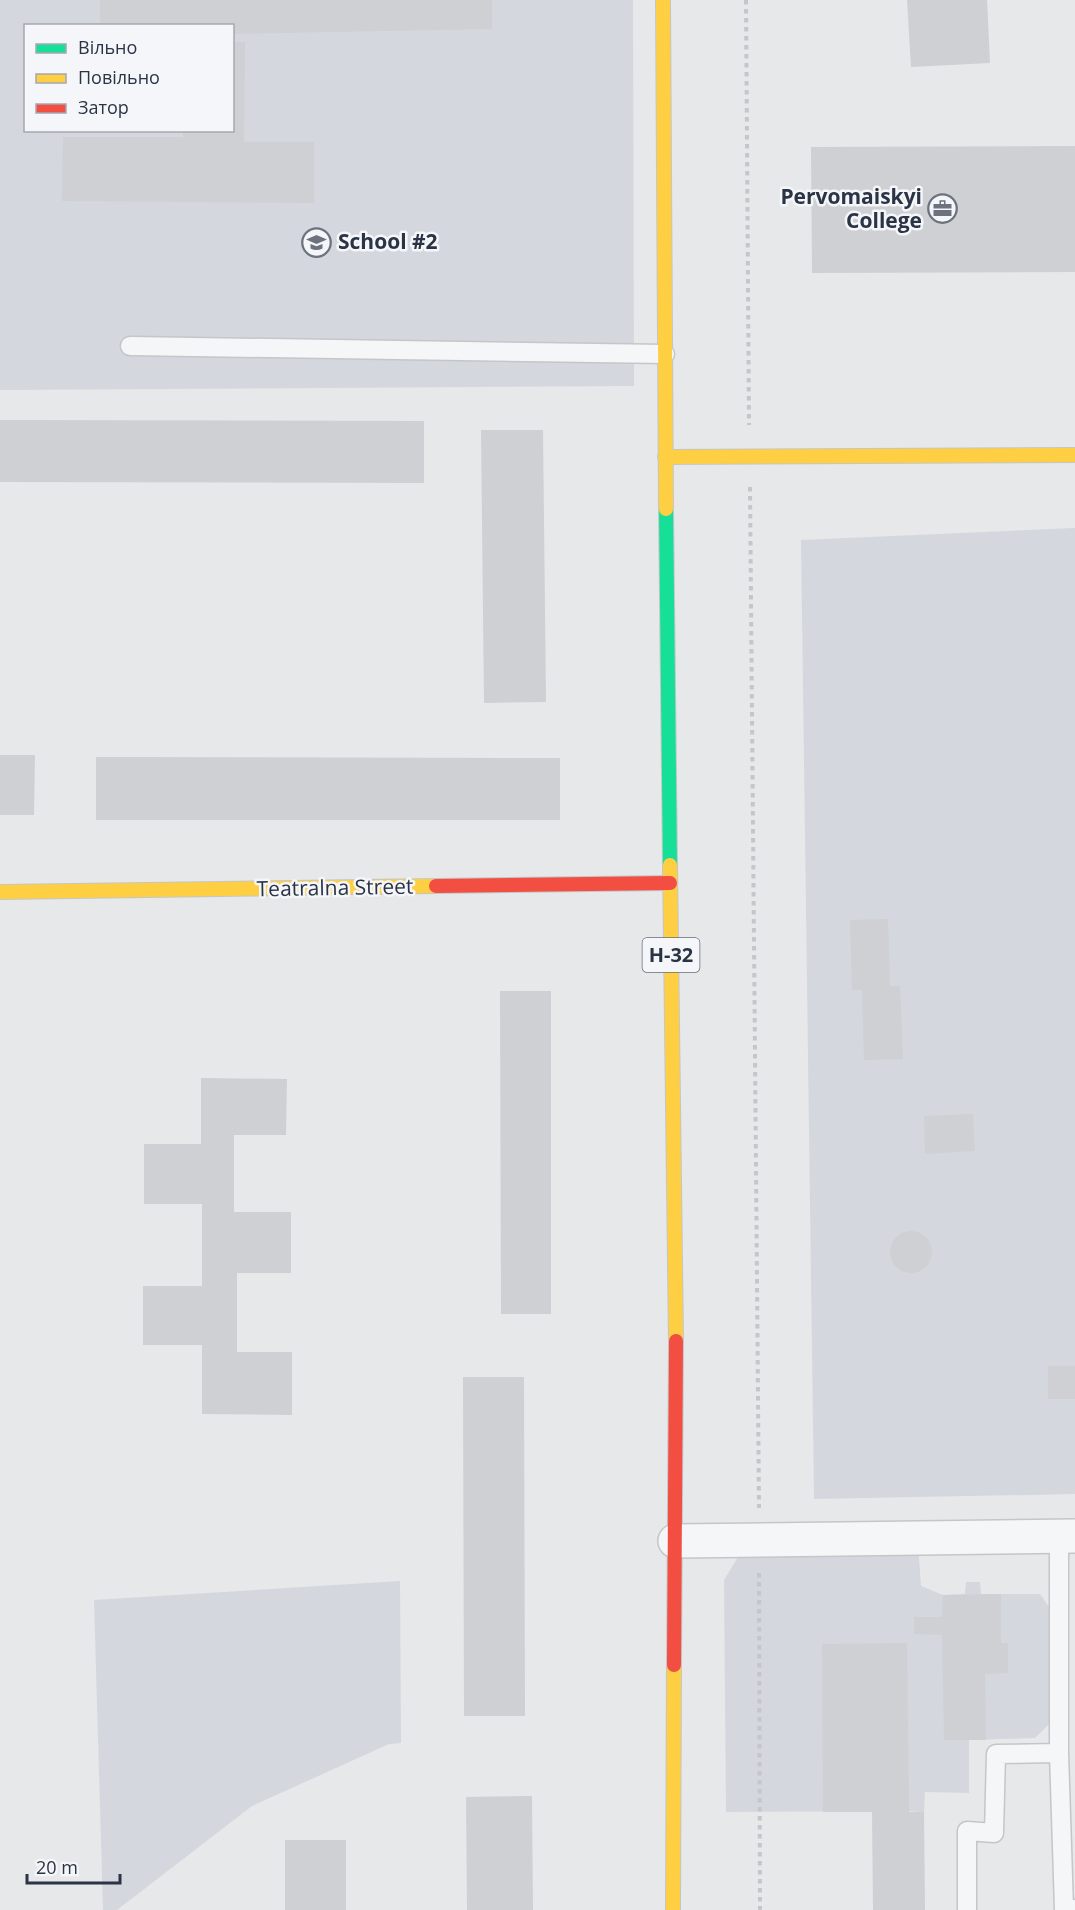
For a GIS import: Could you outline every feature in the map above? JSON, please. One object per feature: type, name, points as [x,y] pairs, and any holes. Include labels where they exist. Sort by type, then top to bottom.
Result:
[{"type":"main road","name":"Н-32","points":[[663,0],[665,457],[676,1320],[673,1910]]},
{"type":"main road","points":[[665,457],[1075,455]]},
{"type":"main road","name":"Teatralna Street","points":[[0,892],[670,883]]},
{"type":"street","points":[[675,1541],[1067,1536]]},
{"type":"lane","points":[[130,346],[665,354]]},
{"type":"lane","points":[[1067,1536],[1059,1753],[1064,1909],[1075,1909]]},
{"type":"lane","points":[[967,1910],[967,1831],[994,1833],[996,1754],[1059,1753]]},
{"type":"path","points":[[746,0],[759,1519]]},
{"type":"path","points":[[759,1566],[760,1910]]},
{"type":"shaded area","name":"School #2","points":[[0,0],[633,0],[634,386],[0,390]]},
{"type":"shaded area","points":[[1075,528],[1075,1494],[814,1499],[801,540]]},
{"type":"shaded area","points":[[918,1544],[921,1586],[943,1595],[965,1594],[966,1582],[980,1582],[981,1594],[1040,1594],[1051,1610],[1050,1723],[1035,1738],[969,1740],[969,1793],[925,1792],[924,1811],[726,1812],[724,1580],[738,1557],[754,1547]]},
{"type":"shaded area","points":[[400,1581],[401,1743],[389,1744],[252,1806],[117,1910],[103,1910],[94,1600]]},
{"type":"building","points":[[100,0],[492,0],[492,29],[234,34],[234,24],[100,24]]},
{"type":"building","points":[[907,0],[987,0],[990,63],[911,67]]},
{"type":"building","points":[[234,42],[245,42],[244,142],[314,142],[314,203],[62,201],[63,137],[183,137],[183,132],[234,132]]},
{"type":"building","name":"Pervomaiskyi College","points":[[1075,146],[1075,272],[812,273],[811,147]]},
{"type":"building","points":[[0,420],[424,421],[424,483],[0,482]]},
{"type":"building","points":[[481,430],[543,430],[546,702],[484,703]]},
{"type":"building","points":[[0,755],[35,755],[34,815],[0,815]]},
{"type":"building","points":[[96,757],[560,758],[560,820],[96,820]]},
{"type":"building","points":[[888,919],[890,986],[900,986],[903,1059],[864,1060],[862,990],[852,990],[850,920]]},
{"type":"building","points":[[500,991],[551,991],[551,1314],[501,1314]]},
{"type":"building","points":[[201,1078],[287,1079],[286,1135],[234,1135],[234,1212],[291,1212],[291,1273],[237,1273],[237,1352],[292,1352],[292,1415],[202,1414],[202,1345],[143,1345],[143,1286],[202,1286],[202,1204],[144,1204],[144,1144],[201,1144]]},
{"type":"building","points":[[973,1114],[975,1151],[925,1154],[924,1116]]},
{"type":"building","points":[[911,1231],[926,1237],[932,1252],[926,1267],[911,1273],[896,1267],[890,1252],[896,1237]]},
{"type":"building","points":[[1048,1366],[1075,1366],[1075,1399],[1048,1399]]},
{"type":"building","points":[[463,1377],[524,1377],[525,1716],[464,1716]]},
{"type":"building","points":[[1001,1594],[1001,1643],[1008,1643],[1008,1673],[985,1674],[986,1740],[944,1740],[942,1635],[914,1634],[914,1617],[942,1617],[943,1595]]},
{"type":"building","points":[[907,1643],[909,1812],[924,1811],[925,1910],[873,1910],[872,1812],[823,1812],[822,1644]]},
{"type":"building","points":[[532,1796],[533,1910],[467,1910],[466,1797]]},
{"type":"building","points":[[285,1840],[346,1840],[346,1910],[285,1910]]},
{"type":"traffic: fast","points":[[666,509],[670,865]]},
{"type":"traffic: slow","points":[[663,0],[666,509]]},
{"type":"traffic: slow","points":[[665,457],[1075,455]]},
{"type":"traffic: slow","points":[[670,865],[676,1341]]},
{"type":"traffic: slow","points":[[0,892],[436,886]]},
{"type":"traffic: slow","points":[[673,1910],[674,1665]]},
{"type":"traffic: jam","points":[[436,886],[670,883]]},
{"type":"traffic: jam","points":[[674,1665],[676,1341]]},
{"type":"place","name":"Pervomaiskyi College","points":[[943,209]]},
{"type":"place","name":"School #2","points":[[317,242]]}]
